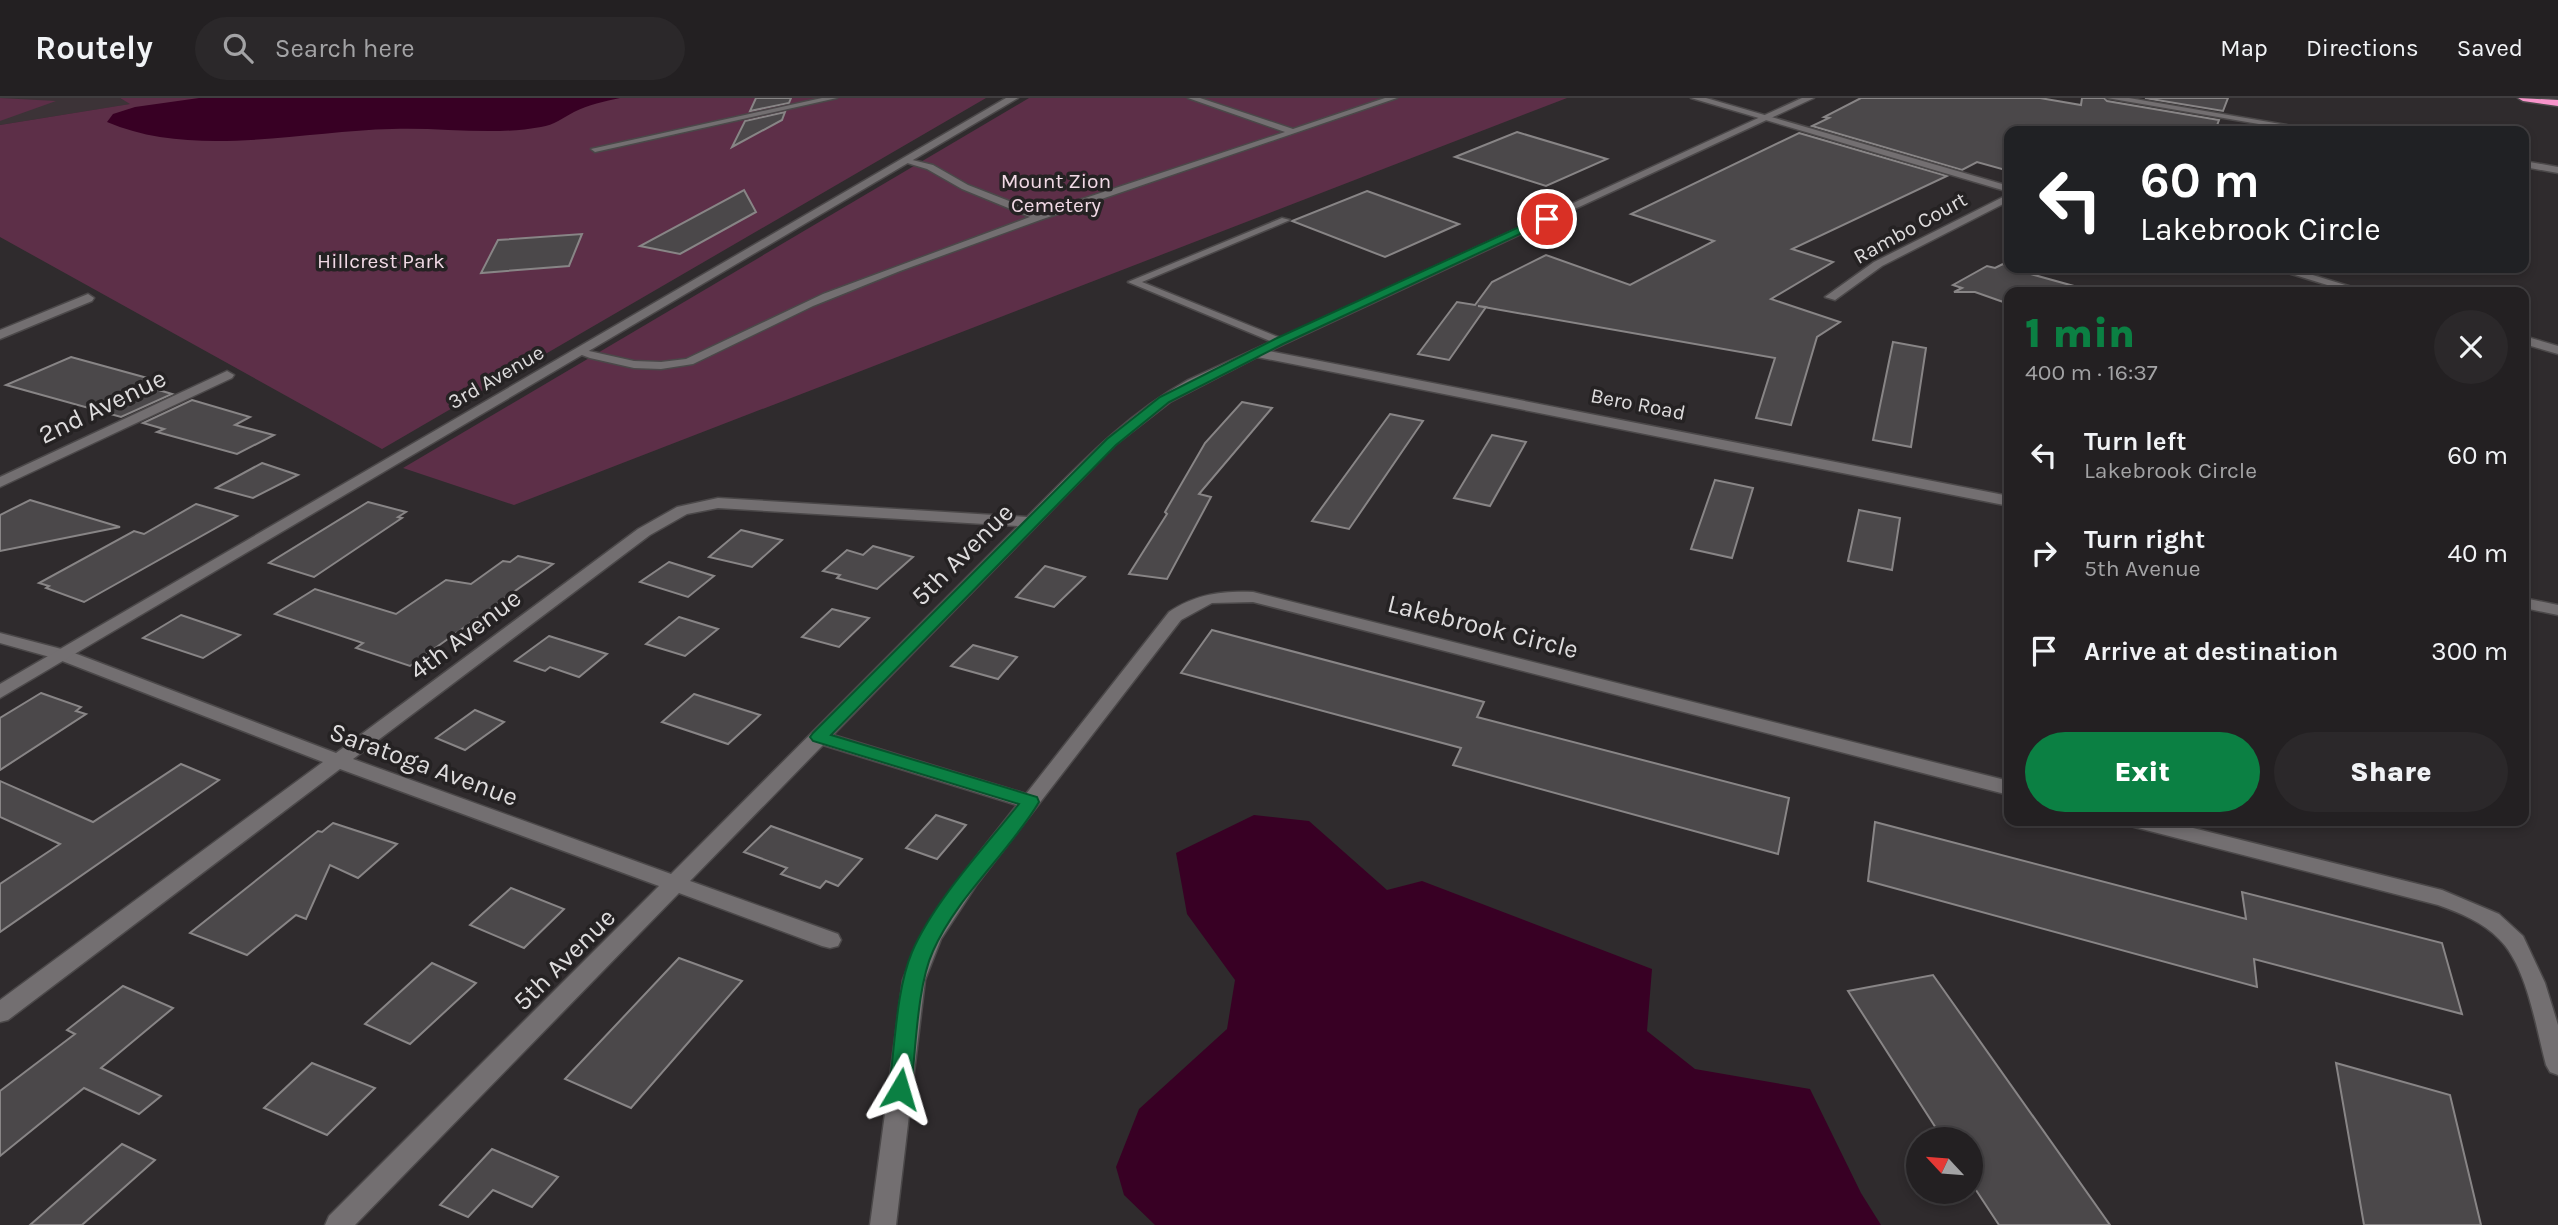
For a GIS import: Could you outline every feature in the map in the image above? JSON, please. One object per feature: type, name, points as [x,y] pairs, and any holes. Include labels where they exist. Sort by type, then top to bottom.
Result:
[{"type":"highway","points":[[2523,98],[2558,103]]},
{"type":"street","name":"3rd Avenue","points":[[0,692],[1013,98]]},
{"type":"street","points":[[1696,98],[2004,188]]},
{"type":"street","name":"5th Avenue","points":[[338,1225],[1031,522],[1136,421],[1164,399],[1279,341],[1809,98]]},
{"type":"street","points":[[2112,98],[2271,126]]},
{"type":"street","points":[[2529,165],[2558,170]]},
{"type":"street","name":"Rambo Court","points":[[1831,297],[1878,264],[2004,200]]},
{"type":"street","points":[[2293,273],[2336,287]]},
{"type":"street","points":[[0,335],[88,299]]},
{"type":"street","points":[[2529,341],[2558,350]]},
{"type":"street","name":"Bero Road","points":[[1258,352],[2004,500]]},
{"type":"street","name":"2nd Avenue","points":[[0,483],[227,375]]},
{"type":"street","name":"4th Avenue","points":[[0,1013],[644,532],[682,510],[718,503],[1031,522]]},
{"type":"street","name":"Lakebrook Circle","points":[[883,1225],[914,980],[922,953],[937,923],[1175,616],[1195,601],[1225,596],[1253,597],[2004,787]]},
{"type":"street","points":[[2529,604],[2558,610]]},
{"type":"street","name":"Saratoga Avenue","points":[[0,638],[63,655],[340,761],[830,940]]},
{"type":"street","points":[[819,737],[1030,802]]},
{"type":"street","points":[[2158,826],[2442,898],[2480,913],[2514,940],[2524,956],[2558,1065]]},
{"type":"lane","points":[[595,149],[832,98]]},
{"type":"lane","points":[[1192,98],[1293,132]]},
{"type":"lane","points":[[580,352],[639,366],[668,367],[689,362],[824,297],[1040,217],[1393,98]]},
{"type":"lane","points":[[907,160],[930,167],[965,187],[1040,217]]},
{"type":"lane","points":[[1279,341],[1133,282],[1285,220]]},
{"type":"shaded area","points":[[0,98],[120,98],[131,104],[0,125]]},
{"type":"shaded area","points":[[199,98],[620,98],[585,107],[546,126],[504,131],[392,129],[211,141],[140,133],[107,122],[113,114],[135,107]]},
{"type":"shaded area","points":[[1254,815],[1309,821],[1387,890],[1422,881],[1652,969],[1647,1031],[1695,1069],[1810,1089],[1861,1193],[1881,1225],[1155,1225],[1124,1195],[1116,1167],[1139,1109],[1227,1029],[1235,980],[1187,914],[1176,853]]},
{"type":"green space","points":[[0,98],[56,101],[0,121]]},
{"type":"green space","name":"Hillcrest Park","points":[[120,98],[986,98],[382,449],[0,237],[0,125],[130,104]]},
{"type":"green space","name":"Mount Zion Cemetery","points":[[1029,98],[1567,98],[514,505],[403,468]]},
{"type":"building","points":[[756,98],[791,98],[789,103],[750,111]]},
{"type":"building","points":[[1861,98],[2040,98],[2081,105],[2082,98],[2104,98],[2107,101],[2219,120],[2217,126],[2004,126],[2004,170],[1977,162],[1962,170],[1812,126],[1829,118],[1824,117]]},
{"type":"building","points":[[2145,98],[2228,98],[2223,111]]},
{"type":"building","points":[[785,112],[782,120],[732,147],[745,121]]},
{"type":"building","points":[[1517,132],[1607,159],[1546,186],[1455,157]]},
{"type":"building","points":[[1799,133],[1947,176],[1792,249],[1833,262],[1771,299],[1840,322],[1817,337],[1791,425],[1756,418],[1775,358],[1486,307],[1449,360],[1418,354],[1457,302],[1475,305],[1492,282],[1546,255],[1630,285],[1714,241],[1631,214]]},
{"type":"building","points":[[744,190],[756,212],[680,254],[640,246]]},
{"type":"building","points":[[1367,191],[1459,224],[1385,257],[1292,221]]},
{"type":"building","points":[[582,234],[569,266],[481,273],[498,240]]},
{"type":"building","points":[[2003,264],[2004,273],[2027,273],[2074,287],[2004,287],[2004,302],[1975,292],[1954,292],[1962,288],[1953,285],[1987,266],[1995,268]]},
{"type":"building","points":[[1893,342],[1926,348],[1911,447],[1873,440]]},
{"type":"building","points":[[71,357],[151,379],[139,384],[172,394],[121,417],[6,385]]},
{"type":"building","points":[[192,400],[250,417],[235,425],[274,435],[237,454],[157,432],[164,429],[143,423]]},
{"type":"building","points":[[1242,402],[1272,408],[1199,494],[1211,497],[1167,579],[1129,574],[1167,514],[1165,512],[1205,443]]},
{"type":"building","points":[[1390,414],[1423,421],[1349,529],[1312,521]]},
{"type":"building","points":[[1492,435],[1526,442],[1490,506],[1454,498]]},
{"type":"building","points":[[262,463],[298,475],[253,498],[216,488]]},
{"type":"building","points":[[1715,480],[1753,488],[1732,558],[1691,549]]},
{"type":"building","points":[[30,500],[120,527],[0,551],[0,515]]},
{"type":"building","points":[[368,502],[406,512],[398,517],[402,518],[314,577],[269,563]]},
{"type":"building","points":[[196,504],[237,516],[84,602],[39,583],[134,531],[144,534]]},
{"type":"building","points":[[1859,510],[1900,518],[1892,570],[1848,561]]},
{"type":"building","points":[[741,530],[782,540],[752,567],[709,557]]},
{"type":"building","points":[[873,546],[913,557],[877,589],[837,578],[840,575],[823,571],[847,550],[863,555]]},
{"type":"building","points":[[518,556],[553,564],[410,666],[356,648],[363,643],[275,614],[315,589],[396,614],[446,580],[471,584],[503,561],[510,562]]},
{"type":"building","points":[[669,562],[714,576],[688,597],[640,582]]},
{"type":"building","points":[[1045,566],[1085,577],[1054,607],[1016,597]]},
{"type":"building","points":[[832,609],[869,618],[839,647],[802,637]]},
{"type":"building","points":[[181,615],[240,635],[203,658],[143,638]]},
{"type":"building","points":[[679,617],[718,629],[685,656],[646,644]]},
{"type":"building","points":[[1212,630],[1484,702],[1477,717],[1789,798],[1778,854],[1453,765],[1461,748],[1181,673]]},
{"type":"building","points":[[549,636],[607,654],[579,677],[550,667],[545,671],[515,661]]},
{"type":"building","points":[[973,645],[1017,657],[998,679],[951,666]]},
{"type":"building","points":[[41,693],[81,707],[76,711],[86,714],[0,770],[0,718]]},
{"type":"building","points":[[694,694],[760,715],[728,744],[662,722]]},
{"type":"building","points":[[475,710],[504,722],[465,750],[436,738]]},
{"type":"building","points":[[181,764],[219,780],[0,932],[0,884],[60,844],[0,817],[0,781],[93,822]]},
{"type":"building","points":[[936,815],[966,825],[937,859],[906,848]]},
{"type":"building","points":[[1875,822],[2246,919],[2242,892],[2442,943],[2462,1014],[2254,959],[2257,987],[1868,881]]},
{"type":"building","points":[[333,823],[397,844],[358,878],[330,865],[306,919],[296,915],[247,955],[190,933],[318,831],[322,832]]},
{"type":"building","points":[[771,826],[862,859],[838,886],[826,881],[820,888],[781,874],[787,868],[744,852]]},
{"type":"building","points":[[511,888],[564,909],[524,948],[470,925]]},
{"type":"building","points":[[679,958],[742,981],[631,1108],[565,1079]]},
{"type":"building","points":[[432,963],[476,983],[410,1044],[365,1024]]},
{"type":"building","points":[[1933,975],[2110,1225],[1999,1225],[1983,1201],[1983,1127],[1935,1127],[1848,991]]},
{"type":"building","points":[[123,986],[173,1008],[101,1068],[161,1096],[139,1114],[84,1088],[0,1156],[0,1091],[75,1034],[67,1030]]},
{"type":"building","points":[[312,1063],[375,1088],[327,1135],[264,1108]]},
{"type":"building","points":[[2336,1063],[2450,1095],[2481,1225],[2364,1225]]},
{"type":"building","points":[[122,1144],[155,1160],[82,1225],[30,1225]]},
{"type":"building","points":[[492,1149],[558,1177],[532,1207],[493,1190],[468,1217],[440,1205]]},
{"type":"route","points":[[900,1089],[914,980],[922,953],[937,923],[1030,802],[819,737],[1112,442],[1164,399],[1279,341],[1547,219]]}]
